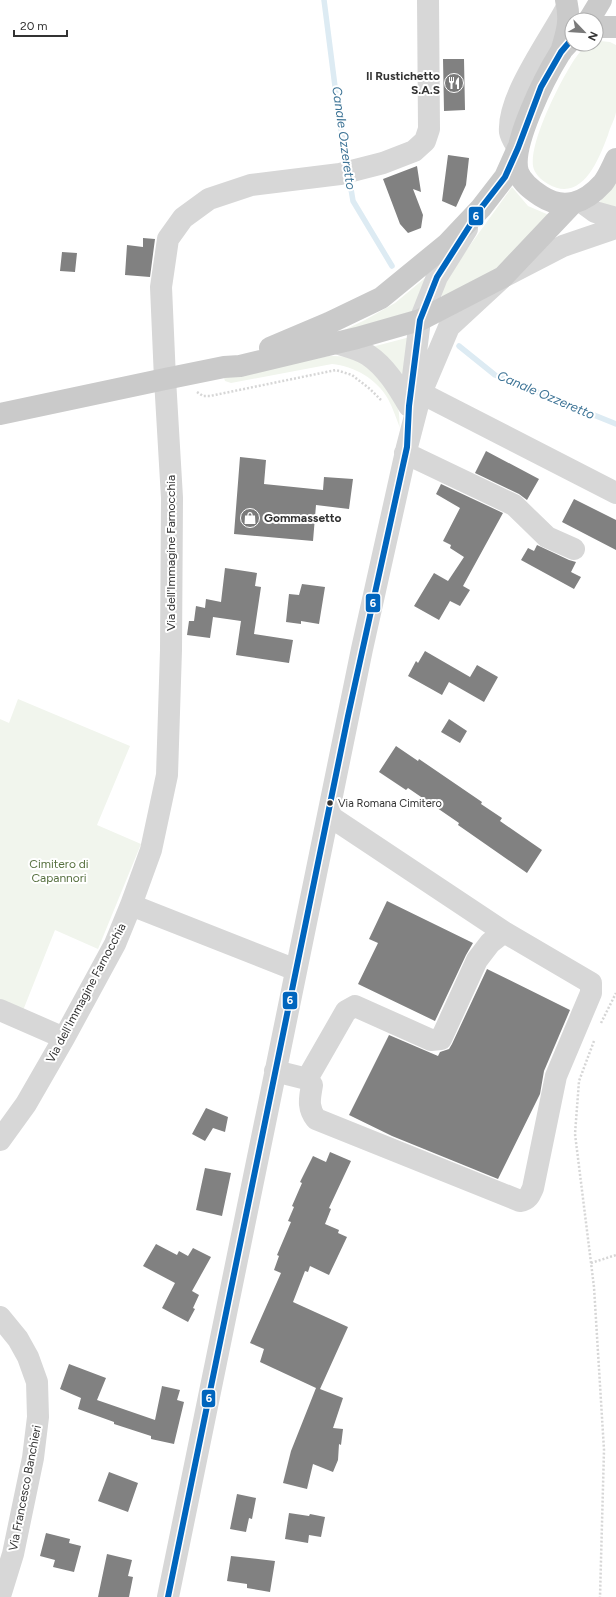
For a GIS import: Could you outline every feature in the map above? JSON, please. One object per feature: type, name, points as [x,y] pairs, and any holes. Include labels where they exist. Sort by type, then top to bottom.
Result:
[{"type":"main road","points":[[594,12],[601,0]]},
{"type":"main road","points":[[613,0],[616,4]]},
{"type":"main road","points":[[604,27],[616,27]]},
{"type":"main road","points":[[224,367],[328,323],[381,298],[447,244],[481,208],[505,177],[518,148],[541,87],[564,49]]},
{"type":"main road","points":[[518,148],[518,172],[529,188],[544,198],[560,204],[576,202]]},
{"type":"main road","points":[[0,414],[224,367],[240,366],[357,338],[420,320],[503,277],[576,202],[591,194],[604,182],[616,159]]},
{"type":"street","name":"Via dell'Immagine Farnocchia","points":[[0,1140],[26,1104],[115,944],[151,850],[167,775],[171,650],[172,498],[164,379],[161,288],[168,239],[183,218],[209,199],[251,185],[340,174],[366,168],[414,150],[425,141],[429,129],[428,0]]},
{"type":"street","points":[[518,148],[510,132],[510,123],[518,99],[535,61],[557,26],[567,3]]},
{"type":"street","points":[[576,202],[595,212],[616,218]]},
{"type":"street","points":[[168,1597],[362,649],[406,450],[415,399],[420,320],[437,277],[481,208]]},
{"type":"street","points":[[415,399],[449,327],[503,277],[563,246],[616,228]]},
{"type":"street","points":[[336,343],[367,354],[382,367],[396,385],[415,399],[616,494]]},
{"type":"street","points":[[406,450],[514,505],[547,537],[574,548]]},
{"type":"street","points":[[275,1071],[307,1079],[312,1084],[309,1102],[311,1112],[316,1119],[520,1201],[525,1200],[530,1195],[533,1188],[556,1076],[591,992],[591,983],[504,932],[328,815]]},
{"type":"street","points":[[131,905],[296,970]]},
{"type":"street","points":[[307,1079],[346,1011],[355,1006],[431,1040],[441,1039],[477,960],[490,943],[504,932]]},
{"type":"street","points":[[0,1010],[64,1038]]},
{"type":"street","name":"Via Francesco Banchieri","points":[[0,1317],[18,1339],[28,1357],[37,1382],[38,1416],[33,1458],[13,1554],[0,1596]]},
{"type":"path","points":[[192,374],[196,392],[203,396],[336,370],[352,375],[370,389],[383,402]]},
{"type":"path","points":[[600,1025],[616,993]]},
{"type":"path","points":[[595,1039],[579,1081],[575,1134],[591,1263],[604,1450],[600,1597]]},
{"type":"path","points":[[591,1263],[616,1254]]},
{"type":"green space","points":[[604,41],[616,45],[616,112],[600,156],[587,176],[580,184],[570,188],[560,189],[548,184],[538,176],[533,166],[533,157],[543,121],[559,86],[581,52],[604,52]]},
{"type":"green space","points":[[616,182],[616,209],[598,204]]},
{"type":"green space","points":[[512,187],[528,206],[556,218],[491,274],[444,298],[440,294],[450,273]]},
{"type":"green space","points":[[431,273],[414,311],[336,334],[395,303]]},
{"type":"green space","points":[[410,337],[403,381],[368,348]]},
{"type":"green space","points":[[329,356],[348,357],[357,360],[365,364],[386,384],[399,411],[400,428],[388,399],[378,385],[364,375],[340,365],[332,364],[231,383],[225,381],[224,378]]},
{"type":"green space","name":"Cimitero di Capannori","points":[[18,699],[130,746],[97,825],[141,844],[98,949],[55,930],[22,1013],[0,1004],[0,719],[9,723]]},
{"type":"building","points":[[443,59],[464,59],[465,110],[444,111]]},
{"type":"building","points":[[448,155],[469,158],[466,185],[456,207],[442,201]]},
{"type":"building","points":[[417,166],[421,192],[413,189],[423,215],[421,228],[408,233],[400,224],[383,179]]},
{"type":"building","points":[[143,238],[155,239],[150,277],[125,275],[127,245],[143,247]]},
{"type":"building","points":[[62,252],[77,253],[75,272],[60,271]]},
{"type":"building","points":[[486,451],[539,479],[527,500],[519,494],[475,473]]},
{"type":"building","points":[[240,457],[266,460],[264,484],[323,490],[324,477],[353,479],[349,509],[316,505],[313,541],[234,534]]},
{"type":"building","points":[[441,484],[503,513],[463,586],[470,590],[460,606],[450,601],[439,620],[414,606],[434,573],[448,581],[464,557],[450,548],[451,545],[443,541],[460,508],[436,494]]},
{"type":"building","points":[[574,499],[616,520],[616,550],[562,522]]},
{"type":"building","points":[[537,545],[576,562],[571,572],[581,577],[574,589],[521,560],[528,548],[534,551]]},
{"type":"building","points":[[225,568],[257,573],[255,586],[261,587],[254,634],[293,640],[289,663],[236,655],[241,621],[213,617],[210,638],[187,635],[189,621],[194,621],[196,606],[205,608],[206,599],[221,602]]},
{"type":"building","points":[[302,584],[325,587],[319,624],[301,621],[301,624],[286,622],[289,594],[299,595]]},
{"type":"building","points":[[425,651],[470,677],[477,665],[498,677],[484,702],[449,682],[442,695],[408,676],[416,661],[418,663]]},
{"type":"building","points":[[449,719],[467,731],[460,743],[441,732]]},
{"type":"building","points":[[396,746],[418,761],[419,759],[482,802],[481,804],[502,818],[500,821],[542,850],[527,873],[408,788],[406,790],[379,772]]},
{"type":"building","points":[[387,901],[473,943],[435,1021],[358,984],[378,943],[369,939]]},
{"type":"building","points":[[487,969],[570,1010],[544,1071],[540,1094],[498,1179],[392,1136],[349,1115],[389,1035],[438,1056],[440,1052],[449,1049]]},
{"type":"building","points":[[206,1108],[228,1117],[225,1132],[213,1128],[205,1141],[192,1134]]},
{"type":"building","points":[[330,1152],[351,1161],[329,1208],[331,1209],[325,1224],[339,1230],[338,1233],[347,1237],[329,1275],[310,1266],[308,1272],[305,1271],[293,1302],[348,1327],[320,1389],[343,1398],[333,1428],[343,1429],[341,1445],[339,1444],[338,1460],[333,1472],[313,1464],[307,1489],[283,1483],[291,1451],[316,1388],[260,1362],[264,1349],[250,1343],[281,1273],[274,1270],[279,1256],[277,1255],[291,1222],[288,1221],[294,1207],[292,1206],[302,1183],[300,1182],[313,1156],[326,1162]]},
{"type":"building","points":[[205,1168],[231,1173],[222,1216],[196,1210]]},
{"type":"building","points":[[156,1244],[177,1255],[179,1251],[188,1256],[193,1248],[211,1257],[192,1291],[199,1295],[193,1308],[195,1309],[188,1322],[162,1308],[175,1283],[143,1266]]},
{"type":"building","points":[[69,1364],[106,1378],[97,1400],[155,1420],[162,1386],[180,1390],[177,1400],[184,1402],[174,1444],[151,1439],[151,1436],[114,1424],[114,1422],[78,1409],[81,1398],[60,1389]]},
{"type":"building","points":[[109,1472],[138,1483],[128,1512],[98,1501]]},
{"type":"building","points":[[237,1494],[256,1498],[252,1519],[249,1518],[246,1532],[230,1529]]},
{"type":"building","points":[[289,1513],[309,1516],[310,1514],[325,1517],[321,1537],[309,1535],[308,1543],[285,1539]]},
{"type":"building","points":[[46,1533],[70,1539],[69,1543],[81,1546],[74,1572],[53,1567],[55,1560],[40,1556]]},
{"type":"building","points":[[107,1554],[132,1560],[128,1576],[133,1577],[129,1597],[98,1597]]},
{"type":"building","points":[[231,1556],[275,1561],[270,1592],[247,1588],[247,1584],[227,1581]]},
{"type":"waterway","name":"Canale Ozzeretto","points":[[324,0],[347,167]]},
{"type":"waterway","name":"Canale Ozzeretto","points":[[349,177],[353,201],[392,266]]},
{"type":"waterway","name":"Canale Ozzeretto","points":[[459,346],[495,375],[616,424]]},
{"type":"transit line","name":"6","points":[[168,1597],[348,716],[407,447],[409,406],[420,320],[437,277],[481,208],[505,177],[518,148],[541,87],[564,48]]},
{"type":"place","name":"Il Rustichetto S.A.S","points":[[454,83]]},
{"type":"place","name":"Gommassetto","points":[[250,518]]},
{"type":"place","name":"Via Romana Cimitero","points":[[330,803]]}]
